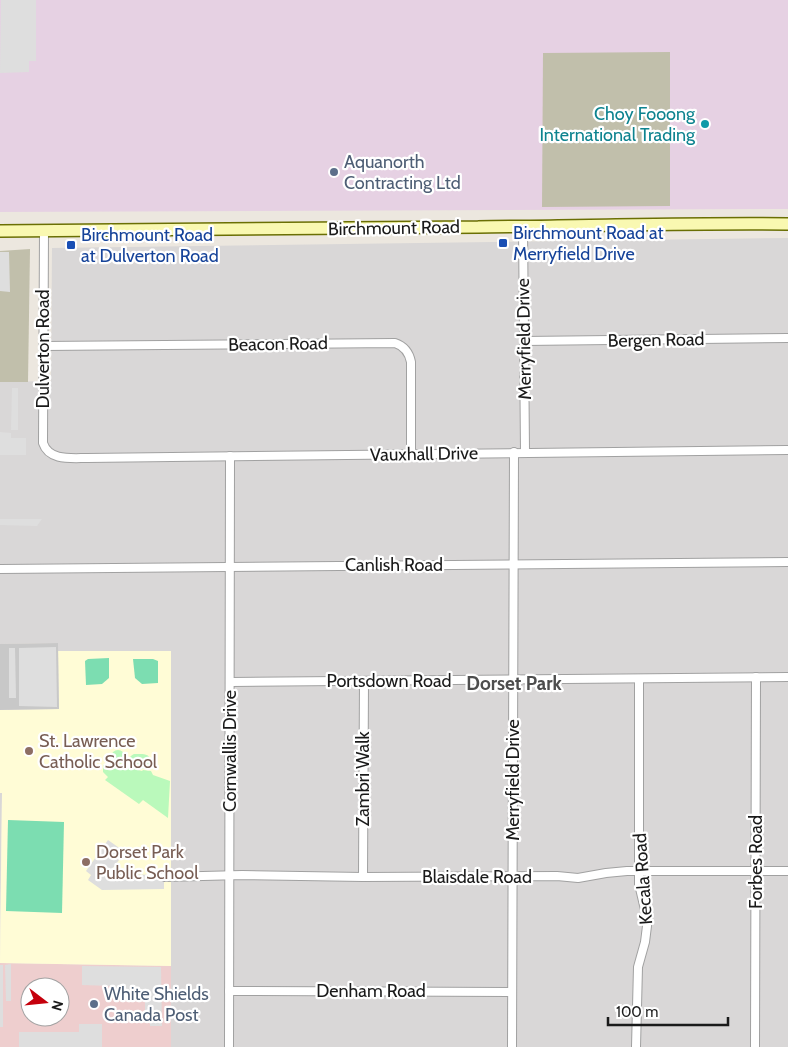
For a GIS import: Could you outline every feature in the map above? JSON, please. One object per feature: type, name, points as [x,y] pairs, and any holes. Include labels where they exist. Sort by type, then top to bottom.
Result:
[{"type":"main road","name":"Birchmount Road","points":[[0,232],[675,223],[788,224]]},
{"type":"street","name":"Merryfield Drive","points":[[523,226],[525,452]]},
{"type":"street","name":"Dulverton Road","points":[[44,231],[43,444],[50,453],[61,458]]},
{"type":"street","name":"Bergen Road","points":[[524,341],[788,338]]},
{"type":"street","name":"Beacon Road","points":[[43,346],[395,343],[401,345],[410,355],[411,454]]},
{"type":"street","name":"Vauxhall Drive","points":[[61,458],[788,450]]},
{"type":"street","name":"Merryfield Drive","points":[[512,1047],[514,452]]},
{"type":"street","name":"Cornwallis Drive","points":[[229,1047],[230,456]]},
{"type":"street","name":"Canlish Road","points":[[0,569],[788,562]]},
{"type":"street","name":"Portsdown Road","points":[[231,682],[788,677]]},
{"type":"street","name":"Forbes Road","points":[[755,1047],[756,678]]},
{"type":"street","name":"Kecala Road","points":[[636,1047],[638,967],[647,926],[639,884],[639,679]]},
{"type":"street","name":"Zambri Walk","points":[[363,877],[364,681]]},
{"type":"street","name":"Blaisdale Road","points":[[164,877],[557,876],[578,878],[639,870],[788,871]]},
{"type":"street","name":"Denham Road","points":[[229,991],[512,992]]},
{"type":"shaded area","points":[[0,0],[788,0],[788,209],[0,212]]},
{"type":"shaded area","points":[[1,0],[36,0],[36,61],[29,61],[29,72],[0,73]]},
{"type":"shaded area","points":[[670,52],[670,206],[542,207],[543,53]]},
{"type":"shaded area","points":[[788,238],[788,1047],[171,1047],[171,651],[58,651],[58,643],[0,644],[0,382],[51,381],[52,248]]},
{"type":"shaded area","points":[[30,249],[28,382],[0,382],[0,251]]},
{"type":"shaded area","points":[[0,252],[9,252],[10,292],[0,291]]},
{"type":"shaded area","points":[[12,388],[18,388],[18,430],[11,430]]},
{"type":"shaded area","points":[[0,432],[11,433],[11,438],[26,438],[26,455],[0,455]]},
{"type":"shaded area","points":[[0,519],[42,519],[37,526],[0,525]]},
{"type":"shaded area","points":[[58,643],[59,709],[0,710],[0,644]]},
{"type":"shaded area","points":[[56,647],[57,707],[19,706],[19,648]]},
{"type":"shaded area","points":[[9,648],[15,648],[16,698],[9,698]]},
{"type":"shaded area","name":"Dorset Park Public School","points":[[58,651],[171,651],[171,966],[0,963],[2,793],[0,793],[0,710],[59,709]]},
{"type":"shaded area","points":[[0,793],[2,793],[0,928]]},
{"type":"shaded area","points":[[108,840],[125,852],[110,874],[164,875],[164,889],[102,890],[88,880],[91,875],[86,871]]},
{"type":"shaded area","points":[[0,963],[171,966],[171,1047],[0,1047]]},
{"type":"shaded area","points":[[11,964],[11,1001],[6,1001],[5,965]]},
{"type":"shaded area","points":[[0,965],[3,965],[3,1027],[0,1027]]},
{"type":"shaded area","points":[[82,966],[161,967],[162,1026],[150,1026],[150,1013],[145,1013],[145,998],[113,996],[112,986],[82,985]]},
{"type":"shaded area","points":[[79,1024],[102,1024],[102,1047],[19,1047],[19,1032],[79,1032]]},
{"type":"green space","points":[[109,658],[109,678],[102,684],[86,685],[85,661],[88,659]]},
{"type":"green space","points":[[133,659],[153,659],[158,661],[158,683],[142,684],[135,678]]},
{"type":"green space","points":[[115,750],[121,750],[125,757],[121,764],[115,764],[111,760],[111,754]]},
{"type":"green space","points":[[134,754],[148,756],[150,758],[150,765],[139,768],[131,765],[129,759]]},
{"type":"green space","points":[[103,765],[119,765],[142,771],[151,771],[153,775],[170,781],[168,818],[143,800],[139,804],[105,780],[108,777],[103,772]]},
{"type":"green space","points":[[8,820],[64,822],[62,913],[6,911]]},
{"type":"place","name":"Choy Fooong International Trading","points":[[705,124]]},
{"type":"place","name":"Aquanorth Contracting Ltd","points":[[334,172]]},
{"type":"place","name":"Birchmount Road at Merryfield Drive","points":[[503,243]]},
{"type":"place","name":"Birchmount Road at Dulverton Road","points":[[71,245]]},
{"type":"place","name":"St. Lawrence Catholic School","points":[[29,751]]},
{"type":"place","name":"Dorset Park Public School","points":[[86,862]]},
{"type":"place","name":"White Shields Canada Post","points":[[94,1004]]},
{"type":"district","name":"Dorset Park","points":[[514,683]]}]
